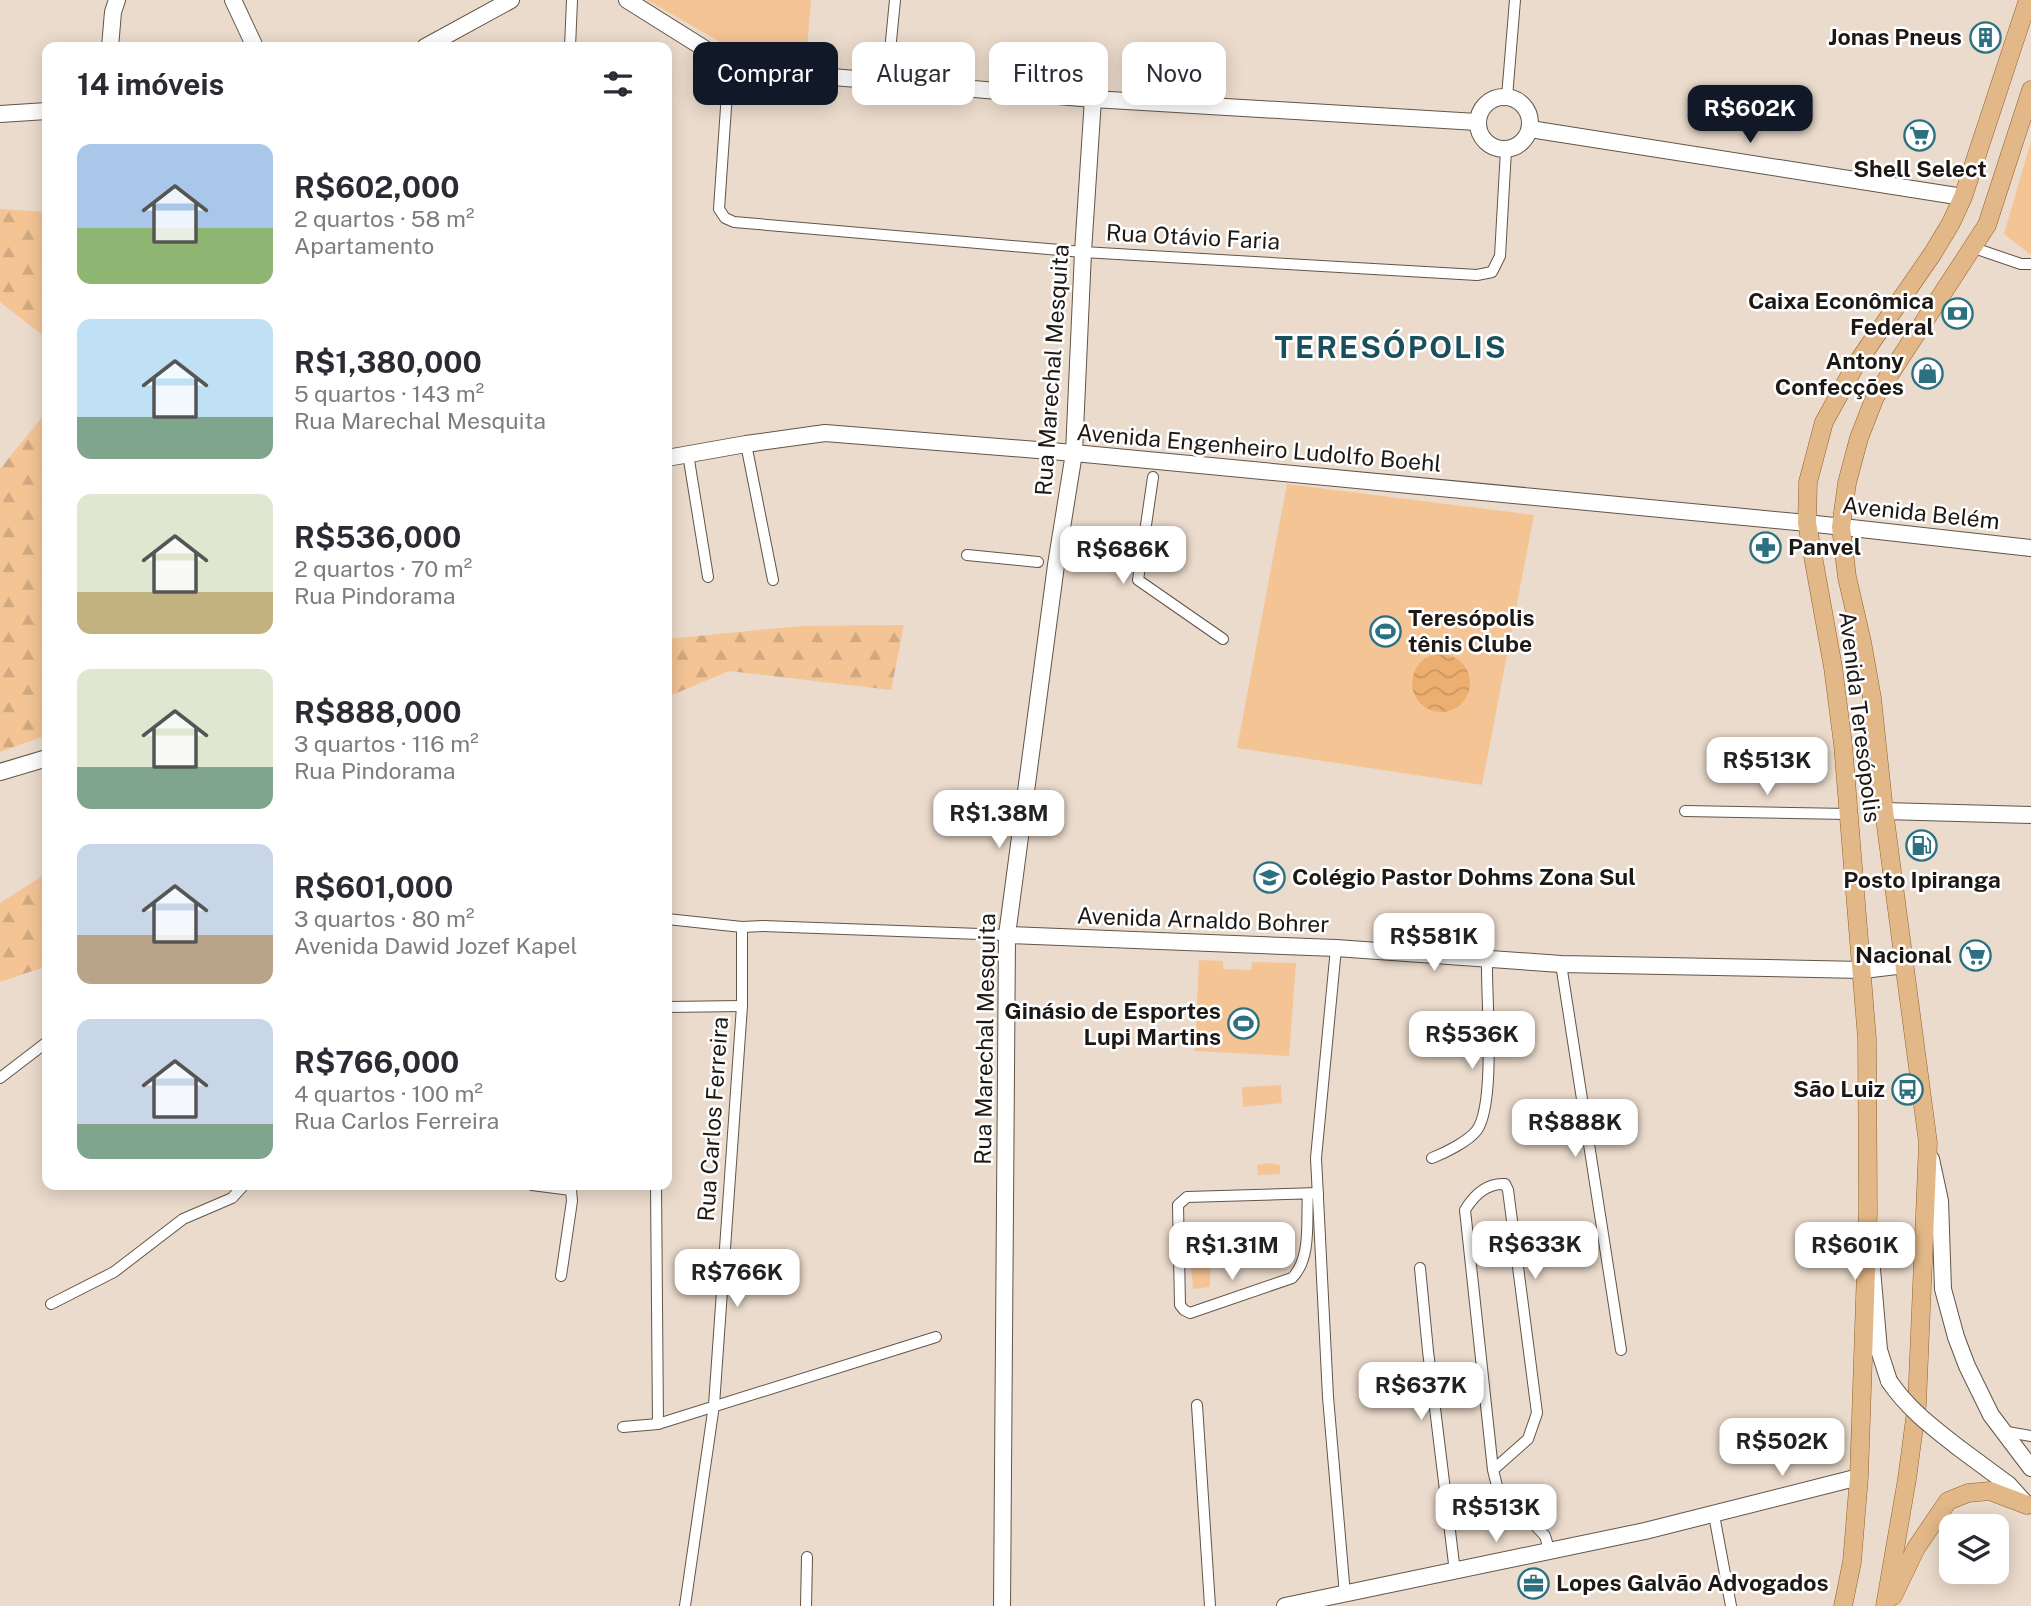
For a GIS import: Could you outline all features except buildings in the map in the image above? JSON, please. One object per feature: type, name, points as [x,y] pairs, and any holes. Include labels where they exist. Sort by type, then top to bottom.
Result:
[{"type":"main road","name":"Avenida Teresópolis","points":[[1868,1211],[1867,1039],[1863,970],[1843,744],[1833,667],[1807,523],[1808,482],[1824,422],[1855,366],[1951,223],[1963,197],[2028,0]]},
{"type":"main road","name":"Avenida Teresópolis","points":[[1928,1143],[1884,811],[1872,698],[1847,578],[1841,527],[1847,483],[1875,397],[1987,225],[2031,90]]},
{"type":"main road","points":[[1887,1606],[1917,1404],[1928,1143]]},
{"type":"main road","points":[[1843,1606],[1852,1562],[1859,1477],[1868,1211]]},
{"type":"main road","points":[[1887,1606],[1916,1548],[1948,1502],[1968,1493],[1990,1491],[2029,1507]]},
{"type":"street","points":[[110,42],[117,0]]},
{"type":"street","points":[[233,0],[253,42]]},
{"type":"street","points":[[570,42],[572,0]]},
{"type":"street","points":[[627,0],[694,42]]},
{"type":"street","points":[[891,42],[895,0]]},
{"type":"street","points":[[1507,97],[1515,0]]},
{"type":"street","points":[[433,42],[500,2]]},
{"type":"street","points":[[1507,97],[1517,100],[1525,107],[1530,118],[1530,129],[1525,139],[1517,146],[1506,150],[1491,146],[1481,136],[1477,122],[1482,108],[1493,99],[1507,97]]},
{"type":"street","points":[[1108,100],[1477,122]]},
{"type":"street","name":"Rua Otávio Faria","points":[[726,105],[719,209],[724,218],[734,222],[1083,252],[1477,275],[1492,272],[1500,257],[1506,150]]},
{"type":"street","name":"Rua Marechal Mesquita","points":[[1002,1606],[1007,935],[1056,565],[1074,453],[1093,105]]},
{"type":"street","points":[[0,114],[42,110]]},
{"type":"street","points":[[1530,129],[1963,197]]},
{"type":"street","points":[[1974,247],[2021,264],[2031,264]]},
{"type":"street","name":"Avenida Engenheiro Ludolfo Boehl","points":[[672,457],[825,433],[1074,453],[1807,523]]},
{"type":"street","points":[[746,444],[773,580]]},
{"type":"street","points":[[688,454],[708,577]]},
{"type":"street","points":[[1153,477],[1138,580],[1223,639]]},
{"type":"street","name":"Avenida Belém","points":[[1807,523],[2031,548]]},
{"type":"street","points":[[967,555],[1038,562]]},
{"type":"street","points":[[0,772],[42,759]]},
{"type":"street","points":[[1685,811],[1849,814]]},
{"type":"street","points":[[1884,811],[2031,815]]},
{"type":"street","name":"Avenida Arnaldo Bohrer","points":[[672,920],[741,927],[776,926],[1336,948],[1561,964],[1863,970],[1905,965]]},
{"type":"street","name":"Rua Carlos Ferreira","points":[[685,1606],[714,1405],[742,1006],[741,927]]},
{"type":"street","points":[[1313,1194],[1187,1197],[1178,1205],[1180,1305],[1184,1310],[1191,1313],[1292,1278],[1299,1271],[1304,1258],[1313,1194],[1336,948]]},
{"type":"street","points":[[1432,1158],[1447,1152],[1477,1130],[1484,1111],[1488,1075],[1488,959]]},
{"type":"street","points":[[1561,964],[1621,1350]]},
{"type":"street","points":[[672,1007],[742,1006]]},
{"type":"street","points":[[0,1079],[42,1046]]},
{"type":"street","name":"Avenida Teresópolis","points":[[1928,1143],[1940,1201],[1942,1289],[1967,1366],[2001,1431],[2031,1468]]},
{"type":"street","points":[[1493,1470],[1528,1439],[1537,1413],[1508,1190],[1505,1184],[1495,1183],[1471,1200],[1465,1210],[1493,1470],[1500,1498],[1531,1521],[1545,1536],[1550,1552]]},
{"type":"street","points":[[51,1304],[114,1272],[183,1219],[232,1198],[239,1190]]},
{"type":"street","points":[[561,1276],[572,1200],[571,1190]]},
{"type":"street","points":[[656,1190],[658,1424]]},
{"type":"street","points":[[1313,1194],[1345,1595]]},
{"type":"street","name":"Avenida Teresópolis","points":[[1868,1211],[1879,1350],[1888,1381],[1918,1417],[2009,1485],[2029,1507]]},
{"type":"street","points":[[1420,1268],[1455,1572]]},
{"type":"street","points":[[623,1427],[658,1424],[936,1337]]},
{"type":"street","points":[[1197,1405],[1210,1606]]},
{"type":"street","points":[[2001,1431],[2029,1436],[2018,1452]]},
{"type":"street","points":[[1285,1606],[1550,1552],[1714,1515],[1859,1477]]},
{"type":"street","points":[[1714,1515],[1731,1606]]},
{"type":"street","points":[[806,1606],[807,1557]]},
{"type":"green space","points":[[647,0],[811,0],[808,42],[720,42]]},
{"type":"green space","points":[[2031,141],[2031,255],[2004,234]]},
{"type":"green space","points":[[0,209],[42,212],[42,337],[0,302]]},
{"type":"green space","points":[[42,417],[42,737],[0,752],[0,469]]},
{"type":"green space","name":"Teresópolis tênis Clube","points":[[1287,484],[1534,515],[1482,785],[1237,748]]},
{"type":"green space","points":[[904,625],[891,690],[729,671],[672,695],[672,639],[801,626]]},
{"type":"green space","points":[[42,876],[42,968],[0,982],[0,903]]},
{"type":"green space","name":"Ginásio de Esportes Lupi Martins","points":[[1199,960],[1223,961],[1223,969],[1251,970],[1252,962],[1296,963],[1289,1056],[1195,1051]]},
{"type":"green space","points":[[1281,1085],[1282,1103],[1243,1107],[1242,1087]]},
{"type":"green space","points":[[1257,1165],[1280,1165],[1280,1174],[1258,1175]]},
{"type":"green space","points":[[1190,1252],[1210,1252],[1210,1287],[1193,1289]]},
{"type":"water","points":[[1435,654],[1447,654],[1462,662],[1470,677],[1470,689],[1462,704],[1447,712],[1435,712],[1420,704],[1412,689],[1412,677],[1420,662]]},
{"type":"place","name":"Jonas Pneus","points":[[1985,37]]},
{"type":"place","name":"Shell Select","points":[[1920,135]]},
{"type":"place","name":"Caixa Econômica Federal","points":[[1957,314]]},
{"type":"place","name":"Antony Confecções","points":[[1927,374]]},
{"type":"place","name":"Panvel","points":[[1765,547]]},
{"type":"place","name":"Teresópolis tênis Clube","points":[[1385,631]]},
{"type":"place","name":"Posto Ipiranga","points":[[1922,846]]},
{"type":"place","name":"Colégio Pastor Dohms Zona Sul","points":[[1269,877]]},
{"type":"place","name":"Nacional","points":[[1975,955]]},
{"type":"place","name":"Ginásio de Esportes Lupi Martins","points":[[1244,1024]]},
{"type":"place","name":"São Luiz","points":[[1908,1089]]},
{"type":"place","name":"Lopes Galvão Advogados","points":[[1533,1583]]},
{"type":"district","name":"TERESÓPOLIS","points":[[1391,348]]}]
